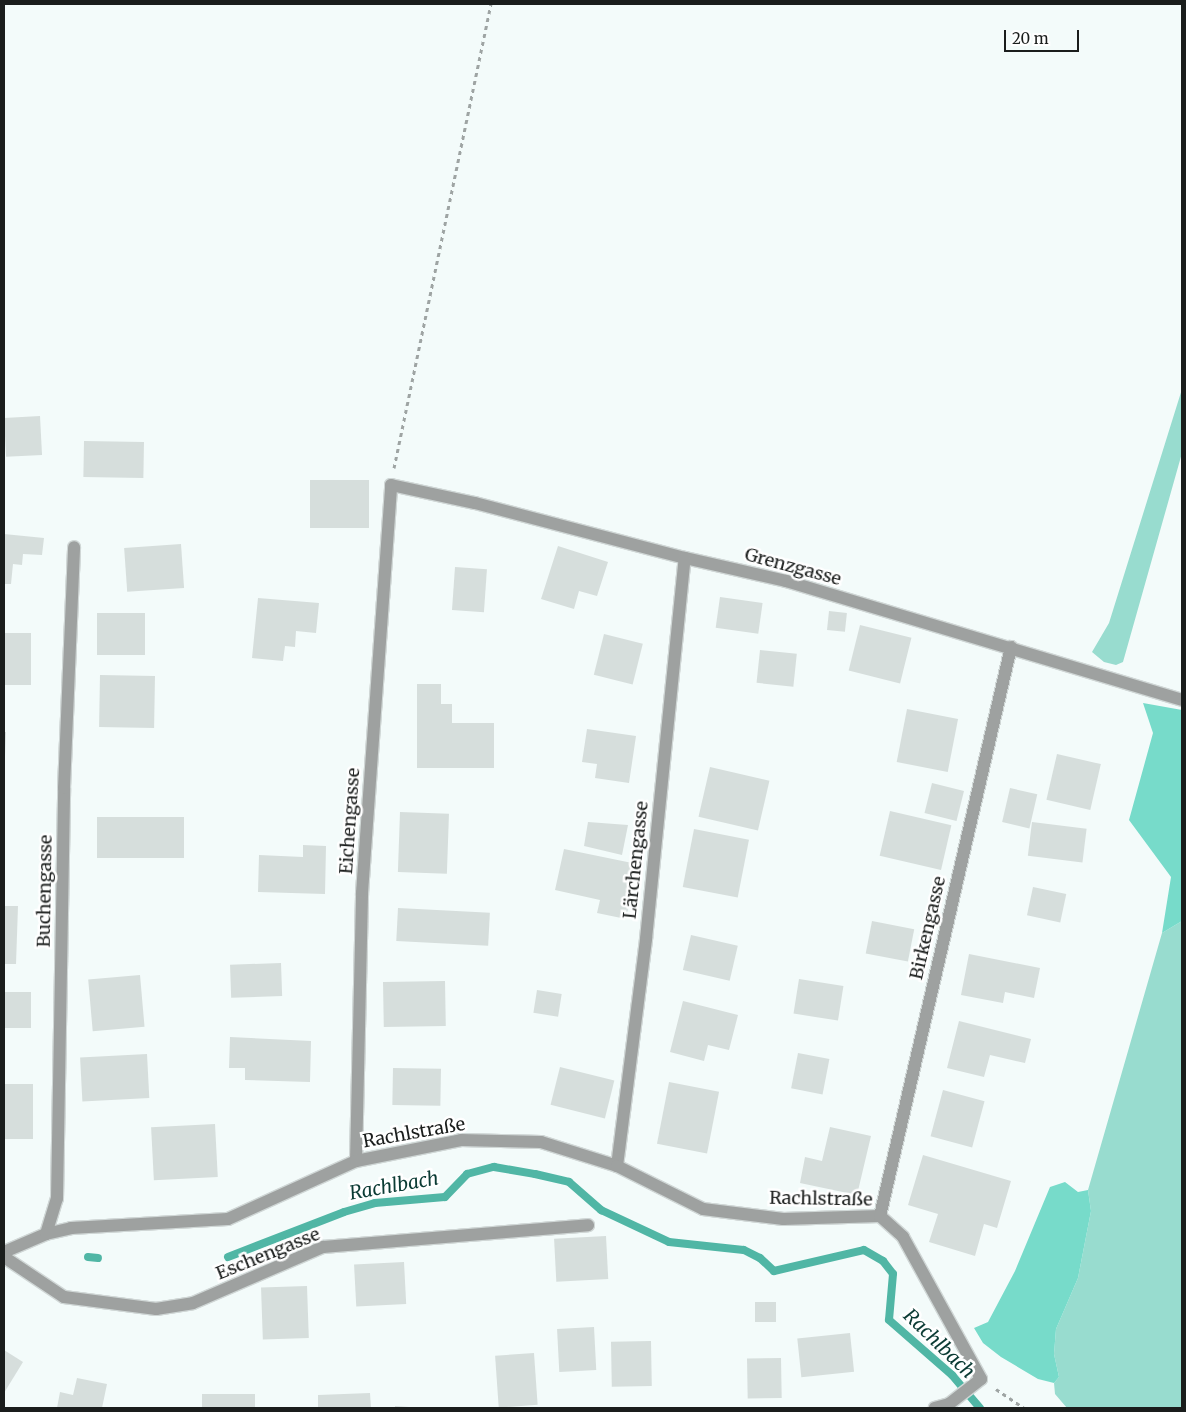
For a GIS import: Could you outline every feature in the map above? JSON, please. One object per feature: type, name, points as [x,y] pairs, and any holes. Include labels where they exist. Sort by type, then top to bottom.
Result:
[{"type":"street","name":"Grenzgasse","points":[[391,485],[475,503],[685,558],[786,581],[1182,700]]},
{"type":"street","name":"Eichengasse","points":[[356,1161],[362,893],[391,485]]},
{"type":"street","name":"Buchengasse","points":[[46,1234],[57,1199],[64,788],[74,547]]},
{"type":"street","name":"Lärchengasse","points":[[618,1166],[646,939],[685,558]]},
{"type":"street","name":"Birkengasse","points":[[880,1216],[1010,647]]},
{"type":"street","name":"Rachlstraße","points":[[4,1252],[46,1234],[71,1228],[228,1219],[356,1161],[461,1140],[541,1142],[618,1166],[703,1209],[783,1219],[880,1216],[903,1237],[981,1379]]},
{"type":"street","name":"Eschengasse","points":[[4,1257],[64,1296],[156,1309],[193,1303],[323,1247],[588,1225]]},
{"type":"street","points":[[935,1408],[949,1404],[981,1379]]},
{"type":"path","points":[[391,485],[491,4]]},
{"type":"path","points":[[981,1379],[1024,1408]]},
{"type":"green space","points":[[1182,389],[1182,453],[1123,662],[1116,665],[1104,662],[1092,652],[1109,623]]},
{"type":"green space","points":[[1143,703],[1182,710],[1182,921],[1162,933],[1171,877],[1129,820],[1153,733]]},
{"type":"green space","points":[[1182,921],[1182,1408],[1067,1408],[1055,1394],[1054,1383],[1059,1377],[1054,1354],[1056,1329],[1078,1278],[1091,1211],[1088,1190],[1162,933]]},
{"type":"green space","points":[[1065,1182],[1078,1192],[1088,1190],[1091,1211],[1078,1278],[1056,1329],[1054,1354],[1059,1377],[1054,1383],[1038,1379],[1001,1357],[983,1343],[974,1328],[988,1322],[1015,1271],[1050,1187]]},
{"type":"building","points":[[40,416],[42,455],[6,457],[4,418]]},
{"type":"building","points":[[84,441],[144,442],[143,478],[83,477]]},
{"type":"building","points":[[310,480],[369,480],[369,528],[310,528]]},
{"type":"building","points":[[4,534],[44,538],[42,555],[23,554],[22,565],[13,564],[11,584],[4,584]]},
{"type":"building","points":[[181,544],[184,588],[127,592],[124,548]]},
{"type":"building","points":[[558,546],[608,562],[597,596],[579,591],[574,609],[541,599]]},
{"type":"building","points":[[455,567],[487,569],[484,612],[452,610]]},
{"type":"building","points":[[720,597],[763,603],[758,634],[716,628]]},
{"type":"building","points":[[258,598],[319,603],[316,633],[296,631],[295,647],[285,646],[283,661],[252,658]]},
{"type":"building","points":[[829,611],[847,613],[845,632],[827,630]]},
{"type":"building","points":[[97,613],[145,613],[145,655],[97,655]]},
{"type":"building","points":[[860,625],[911,638],[900,683],[849,671]]},
{"type":"building","points":[[4,633],[31,633],[31,685],[4,685]]},
{"type":"building","points":[[604,634],[643,644],[633,684],[594,675]]},
{"type":"building","points":[[760,650],[797,654],[793,687],[757,683]]},
{"type":"building","points":[[100,675],[155,676],[154,728],[99,727]]},
{"type":"building","points":[[417,684],[441,684],[441,704],[452,704],[452,723],[494,723],[494,768],[417,768]]},
{"type":"building","points":[[907,709],[958,719],[948,772],[897,762]]},
{"type":"building","points":[[587,729],[636,736],[629,783],[595,778],[597,764],[582,762]]},
{"type":"building","points":[[4,732],[6,732],[5,756],[4,756]]},
{"type":"building","points":[[1057,754],[1101,764],[1090,810],[1046,800]]},
{"type":"building","points":[[710,767],[769,781],[758,830],[699,817]]},
{"type":"building","points":[[932,783],[964,791],[957,821],[925,813]]},
{"type":"building","points":[[1010,788],[1037,794],[1029,828],[1002,822]]},
{"type":"building","points":[[890,811],[951,825],[941,870],[880,856]]},
{"type":"building","points":[[400,812],[449,814],[447,874],[398,872]]},
{"type":"building","points":[[97,817],[184,817],[184,858],[97,858]]},
{"type":"building","points":[[588,822],[628,825],[622,855],[584,846]]},
{"type":"building","points":[[1032,822],[1087,829],[1082,862],[1028,856]]},
{"type":"building","points":[[694,829],[749,840],[738,898],[683,887]]},
{"type":"building","points":[[303,845],[326,846],[325,894],[258,892],[259,855],[303,857]]},
{"type":"building","points":[[564,849],[637,864],[626,919],[597,913],[600,900],[555,890]]},
{"type":"building","points":[[1033,887],[1066,894],[1060,922],[1027,915]]},
{"type":"building","points":[[4,906],[18,906],[16,964],[4,964]]},
{"type":"building","points":[[398,908],[490,913],[488,946],[396,941]]},
{"type":"building","points":[[872,921],[914,929],[908,962],[866,953]]},
{"type":"building","points":[[691,935],[738,946],[730,981],[683,970]]},
{"type":"building","points":[[969,954],[1040,968],[1034,998],[1005,992],[1003,1003],[961,995]]},
{"type":"building","points":[[281,963],[282,996],[231,998],[230,965]]},
{"type":"building","points":[[140,975],[145,1027],[93,1031],[88,980]]},
{"type":"building","points":[[799,979],[843,986],[838,1021],[794,1014]]},
{"type":"building","points":[[445,981],[446,1026],[384,1027],[383,982]]},
{"type":"building","points":[[537,990],[562,994],[558,1017],[533,1013]]},
{"type":"building","points":[[4,992],[31,992],[31,1028],[4,1028]]},
{"type":"building","points":[[683,1001],[738,1015],[729,1050],[708,1045],[704,1061],[670,1052]]},
{"type":"building","points":[[959,1021],[1031,1039],[1025,1063],[990,1055],[984,1077],[947,1068]]},
{"type":"building","points":[[230,1037],[311,1041],[310,1082],[245,1080],[245,1068],[229,1068]]},
{"type":"building","points":[[798,1053],[829,1059],[823,1094],[791,1088]]},
{"type":"building","points":[[147,1054],[149,1098],[82,1101],[80,1058]]},
{"type":"building","points":[[560,1067],[614,1081],[605,1118],[551,1105]]},
{"type":"building","points":[[393,1068],[441,1069],[440,1106],[392,1105]]},
{"type":"building","points":[[669,1082],[719,1092],[707,1154],[657,1144]]},
{"type":"building","points":[[4,1084],[33,1084],[33,1139],[4,1139]]},
{"type":"building","points":[[943,1090],[985,1101],[972,1147],[931,1136]]},
{"type":"building","points":[[215,1124],[218,1177],[154,1180],[151,1127]]},
{"type":"building","points":[[830,1127],[871,1136],[857,1195],[800,1183],[805,1157],[822,1161]]},
{"type":"building","points":[[923,1155],[1011,1181],[997,1228],[984,1224],[975,1256],[929,1242],[938,1214],[908,1205]]},
{"type":"building","points":[[606,1236],[608,1279],[556,1282],[554,1239]]},
{"type":"building","points":[[404,1262],[406,1304],[356,1307],[354,1265]]},
{"type":"building","points":[[307,1286],[309,1338],[263,1340],[261,1288]]},
{"type":"building","points":[[755,1302],[776,1302],[776,1322],[755,1322]]},
{"type":"building","points":[[594,1327],[596,1370],[559,1372],[557,1329]]},
{"type":"building","points":[[850,1333],[854,1372],[801,1377],[797,1339]]},
{"type":"building","points":[[651,1341],[652,1386],[612,1387],[611,1342]]},
{"type":"building","points":[[4,1350],[23,1362],[4,1393]]},
{"type":"building","points":[[534,1353],[538,1405],[499,1408],[495,1356]]},
{"type":"building","points":[[781,1358],[782,1398],[748,1399],[747,1359]]},
{"type":"building","points":[[77,1378],[107,1384],[102,1408],[57,1408],[60,1392],[73,1395]]},
{"type":"building","points":[[370,1393],[371,1408],[318,1408],[318,1395]]},
{"type":"building","points":[[202,1394],[255,1394],[255,1408],[202,1408]]},
{"type":"building","points":[[395,1406],[409,1407],[409,1408],[395,1408]]},
{"type":"waterway","name":"Rachlbach","points":[[228,1257],[344,1212],[375,1203],[445,1197],[467,1174],[494,1167],[535,1174],[569,1182],[601,1210],[669,1242],[744,1250],[760,1258],[774,1271],[864,1250],[883,1261],[893,1274],[889,1320],[952,1375],[980,1408]]},
{"type":"waterway","name":"Rachlbach","points":[[88,1257],[98,1258]]}]
